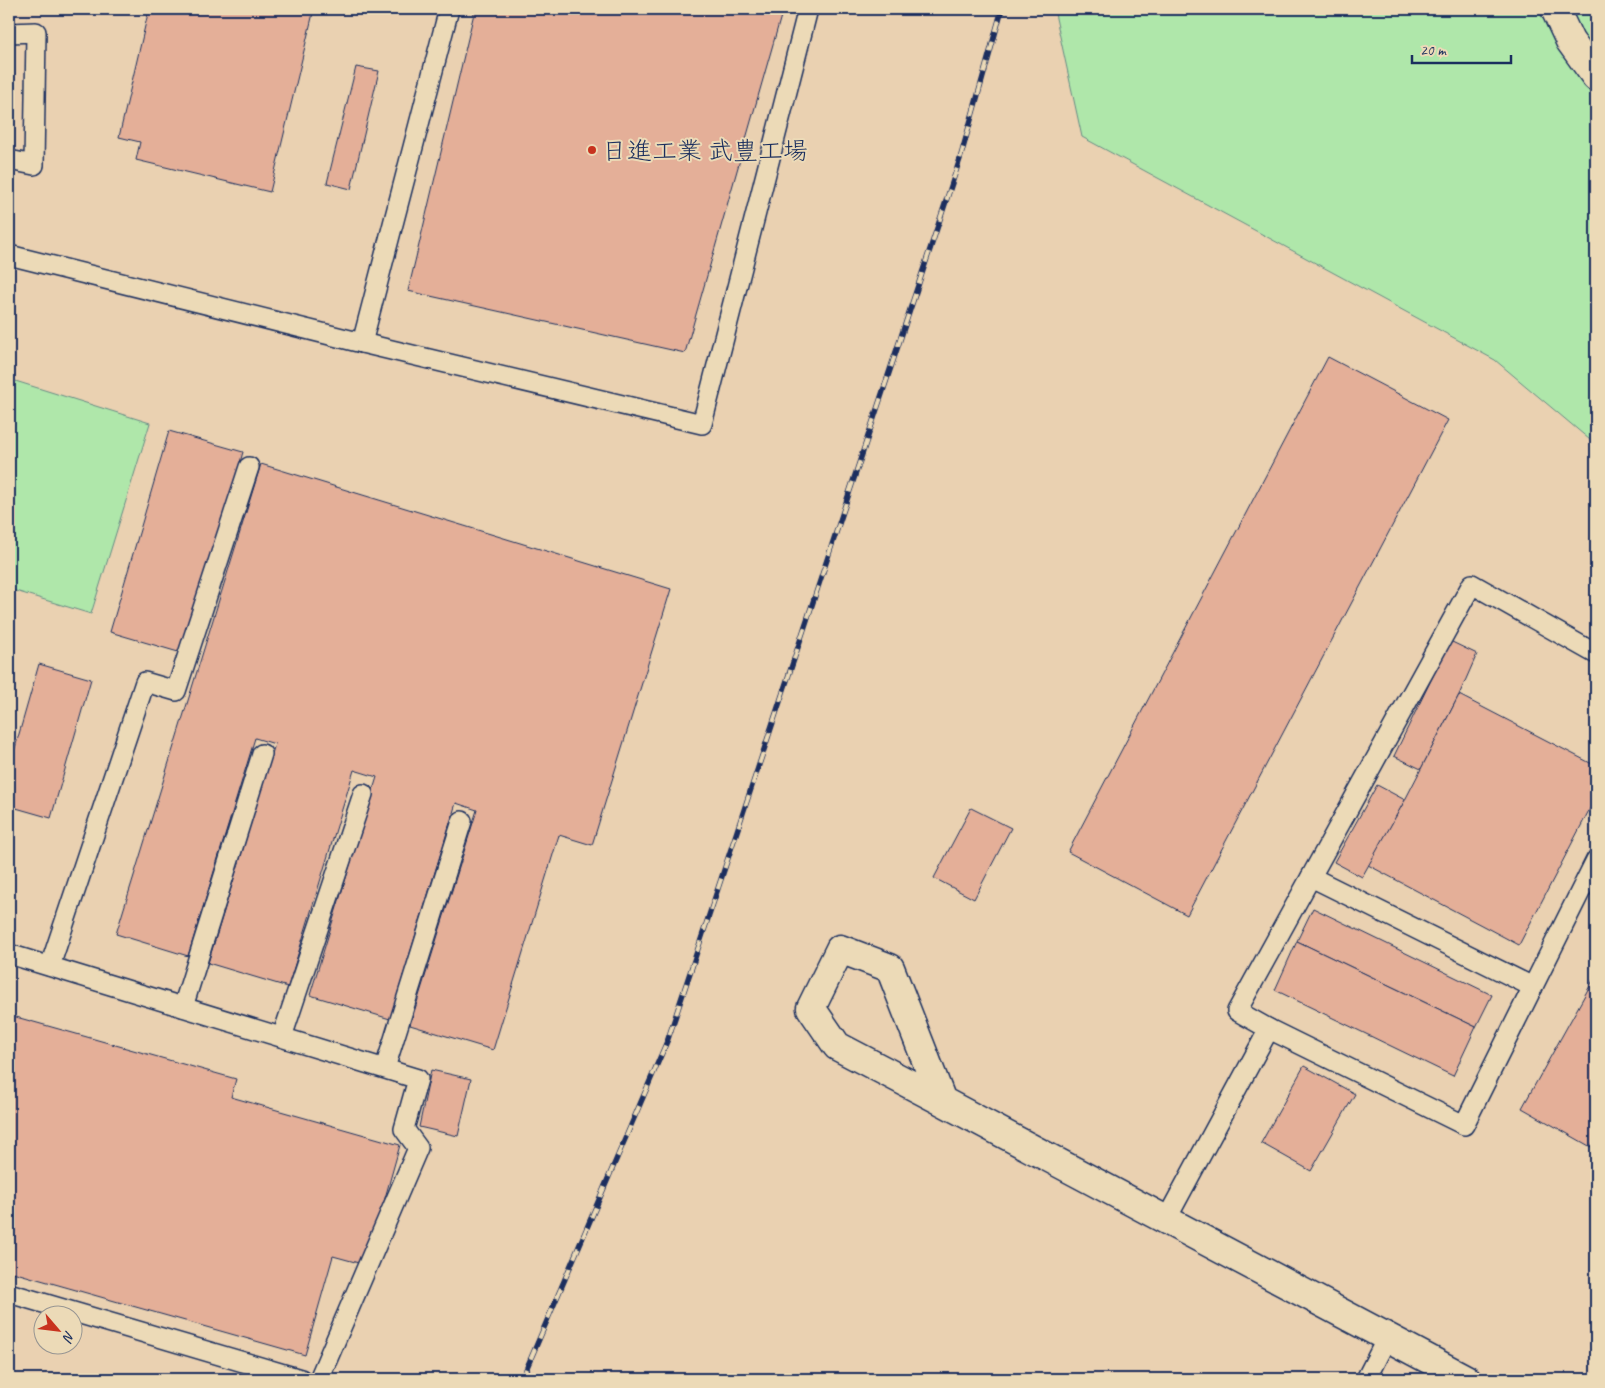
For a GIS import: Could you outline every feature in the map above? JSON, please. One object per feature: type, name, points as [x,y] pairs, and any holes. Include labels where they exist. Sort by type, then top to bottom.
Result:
[{"type":"street","points":[[1555,9],[1570,42],[1596,77]]},
{"type":"street","points":[[942,1101],[890,968],[840,950],[811,1008],[837,1046],[1466,1379]]},
{"type":"lane","points":[[362,343],[449,9]]},
{"type":"lane","points":[[9,256],[702,424],[808,9]]},
{"type":"lane","points":[[9,33],[36,32],[34,165],[9,160]]},
{"type":"lane","points":[[50,966],[145,682],[176,691],[249,467]]},
{"type":"lane","points":[[1596,654],[1472,584],[1237,1012],[1464,1125],[1596,860]]},
{"type":"lane","points":[[183,1007],[262,754]]},
{"type":"lane","points":[[282,1037],[363,794]]},
{"type":"lane","points":[[385,1068],[462,821]]},
{"type":"lane","points":[[1311,877],[1533,987]]},
{"type":"lane","points":[[9,954],[418,1079],[404,1129],[418,1148],[319,1379]]},
{"type":"lane","points":[[1166,1220],[1268,1029]]},
{"type":"lane","points":[[9,1293],[301,1379]]},
{"type":"lane","points":[[1366,1379],[1387,1338]]},
{"type":"green space","points":[[1054,9],[1596,9],[1596,445],[1495,360],[1082,137]]},
{"type":"green space","points":[[9,379],[150,423],[91,614],[9,589]]},
{"type":"building","points":[[149,9],[314,9],[270,192],[136,160],[140,142],[119,137]]},
{"type":"building","name":"日進工業 武豊工場","points":[[475,9],[783,9],[685,353],[408,291]]},
{"type":"building","points":[[356,67],[379,71],[351,189],[327,183]]},
{"type":"building","points":[[1328,357],[1448,420],[1187,915],[1068,852]]},
{"type":"building","points":[[169,431],[243,452],[185,654],[110,632]]},
{"type":"building","points":[[261,464],[671,589],[592,845],[559,835],[493,1050],[410,1025],[477,810],[456,803],[390,1019],[310,995],[377,777],[354,770],[288,987],[208,963],[275,744],[255,738],[188,956],[116,934]]},
{"type":"building","points":[[1450,641],[1477,654],[1459,695],[1421,769],[1394,756]]},
{"type":"building","points":[[39,664],[91,679],[51,818],[9,806],[9,769]]},
{"type":"building","points":[[1459,695],[1596,766],[1596,797],[1519,945],[1368,865],[1405,800]]},
{"type":"building","points":[[1377,785],[1405,800],[1362,877],[1334,862]]},
{"type":"building","points":[[971,808],[1011,828],[974,899],[934,878]]},
{"type":"building","points":[[1313,908],[1492,995],[1476,1027],[1297,941]]},
{"type":"building","points":[[1297,941],[1476,1027],[1453,1076],[1275,990]]},
{"type":"building","points":[[1596,975],[1596,1137],[1591,1147],[1522,1108]]},
{"type":"building","points":[[9,1015],[236,1079],[231,1097],[400,1145],[366,1265],[333,1256],[305,1355],[9,1271]]},
{"type":"building","points":[[1304,1066],[1355,1094],[1311,1171],[1261,1143]]},
{"type":"building","points":[[431,1070],[471,1079],[458,1136],[419,1127]]},
{"type":"railway","points":[[522,1379],[668,1039],[960,159],[1002,9]]},
{"type":"place","name":"日進工業 武豊工場","points":[[592,150]]}]
